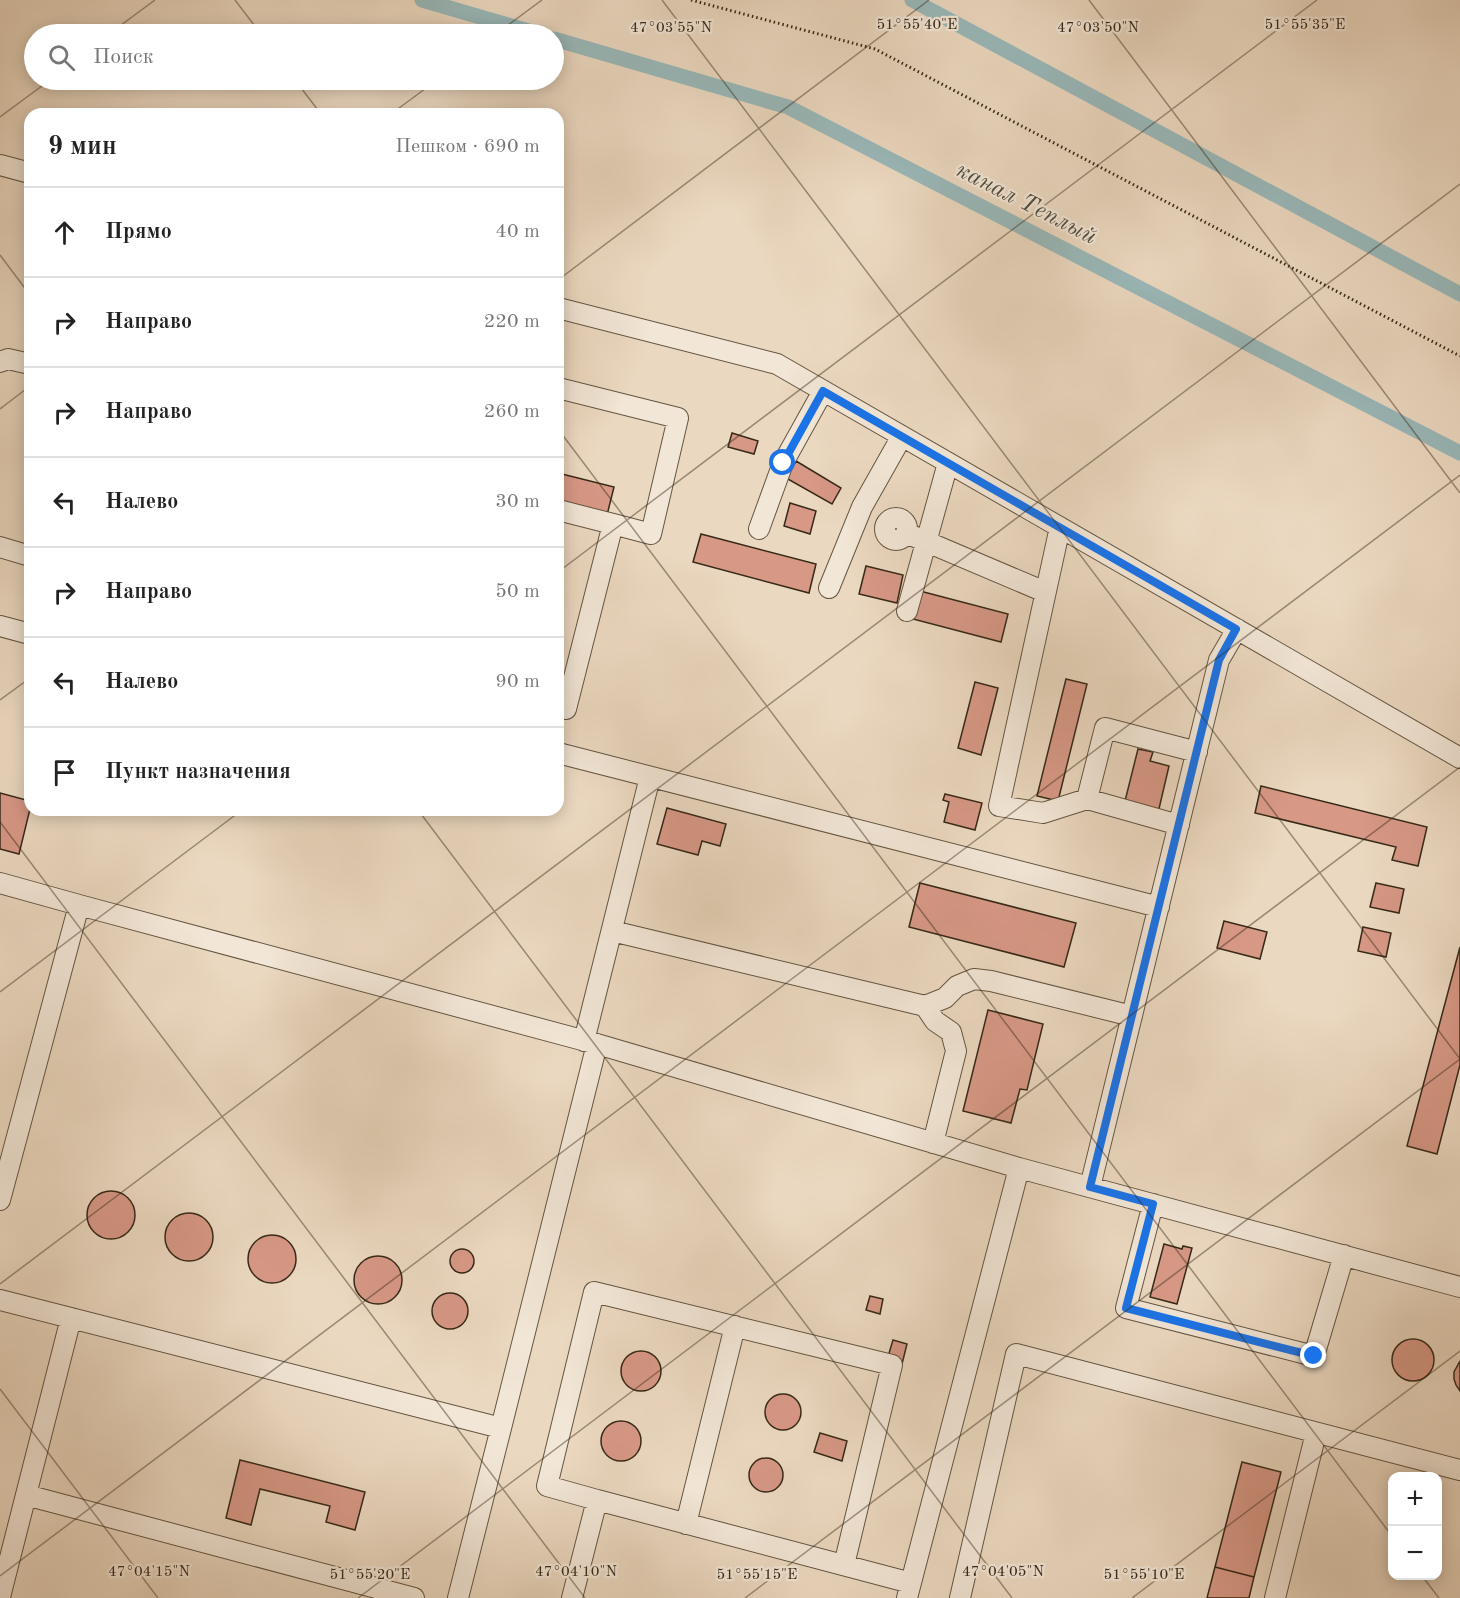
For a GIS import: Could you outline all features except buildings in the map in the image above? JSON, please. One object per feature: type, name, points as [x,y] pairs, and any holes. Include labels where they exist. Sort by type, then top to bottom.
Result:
[{"type":"lane","points":[[0,165],[24,171]]},
{"type":"lane","points":[[564,310],[777,364],[1460,758]]},
{"type":"lane","points":[[0,363],[8,359],[24,363]]},
{"type":"lane","points":[[564,390],[678,418],[651,534],[564,512]]},
{"type":"lane","points":[[759,529],[783,463],[823,391]]},
{"type":"lane","points":[[829,588],[862,507],[902,436]]},
{"type":"lane","points":[[907,611],[948,463]]},
{"type":"lane","points":[[564,708],[566,709],[613,524]]},
{"type":"lane","points":[[1060,527],[999,806],[1043,813],[1087,799],[1179,825]]},
{"type":"lane","points":[[906,533],[1045,592]]},
{"type":"lane","points":[[0,547],[24,554]]},
{"type":"lane","points":[[0,626],[24,632]]},
{"type":"lane","points":[[1090,1187],[1219,660],[1236,629]]},
{"type":"lane","points":[[1087,799],[1105,728],[1197,752]]},
{"type":"lane","points":[[564,755],[1159,907]]},
{"type":"lane","points":[[458,1598],[501,1428],[590,1043],[612,930],[650,777]]},
{"type":"lane","points":[[0,883],[590,1043],[1019,1168],[1460,1287]]},
{"type":"lane","points":[[0,1200],[79,905]]},
{"type":"lane","points":[[612,930],[925,1006],[945,998],[957,986],[974,979],[991,981],[1132,1016]]},
{"type":"lane","points":[[925,1006],[935,1021],[951,1032],[956,1051],[933,1143]]},
{"type":"lane","points":[[844,1565],[892,1365],[594,1292],[547,1486],[844,1565],[909,1590],[1019,1168]]},
{"type":"lane","points":[[1153,1204],[1126,1308],[1314,1356],[1344,1255]]},
{"type":"lane","points":[[0,1300],[501,1428]]},
{"type":"lane","points":[[0,1597],[71,1318]]},
{"type":"lane","points":[[686,1524],[735,1326]]},
{"type":"lane","points":[[960,1598],[1016,1354],[1460,1470]]},
{"type":"lane","points":[[1275,1598],[1316,1433]]},
{"type":"lane","points":[[26,1495],[411,1598]]},
{"type":"lane","points":[[572,1598],[597,1500]]},
{"type":"path","points":[[691,0],[875,48],[1460,356]]},
{"type":"waterway","name":"канал Теплый","points":[[422,0],[505,24]]},
{"type":"waterway","name":"канал Теплый","points":[[912,0],[1460,294]]},
{"type":"waterway","name":"канал Теплый","points":[[564,42],[788,107],[1460,453]]},
{"type":"route","points":[[783,463],[823,391],[1236,629],[1219,660],[1090,1187],[1153,1204],[1126,1308],[1314,1356]]}]
